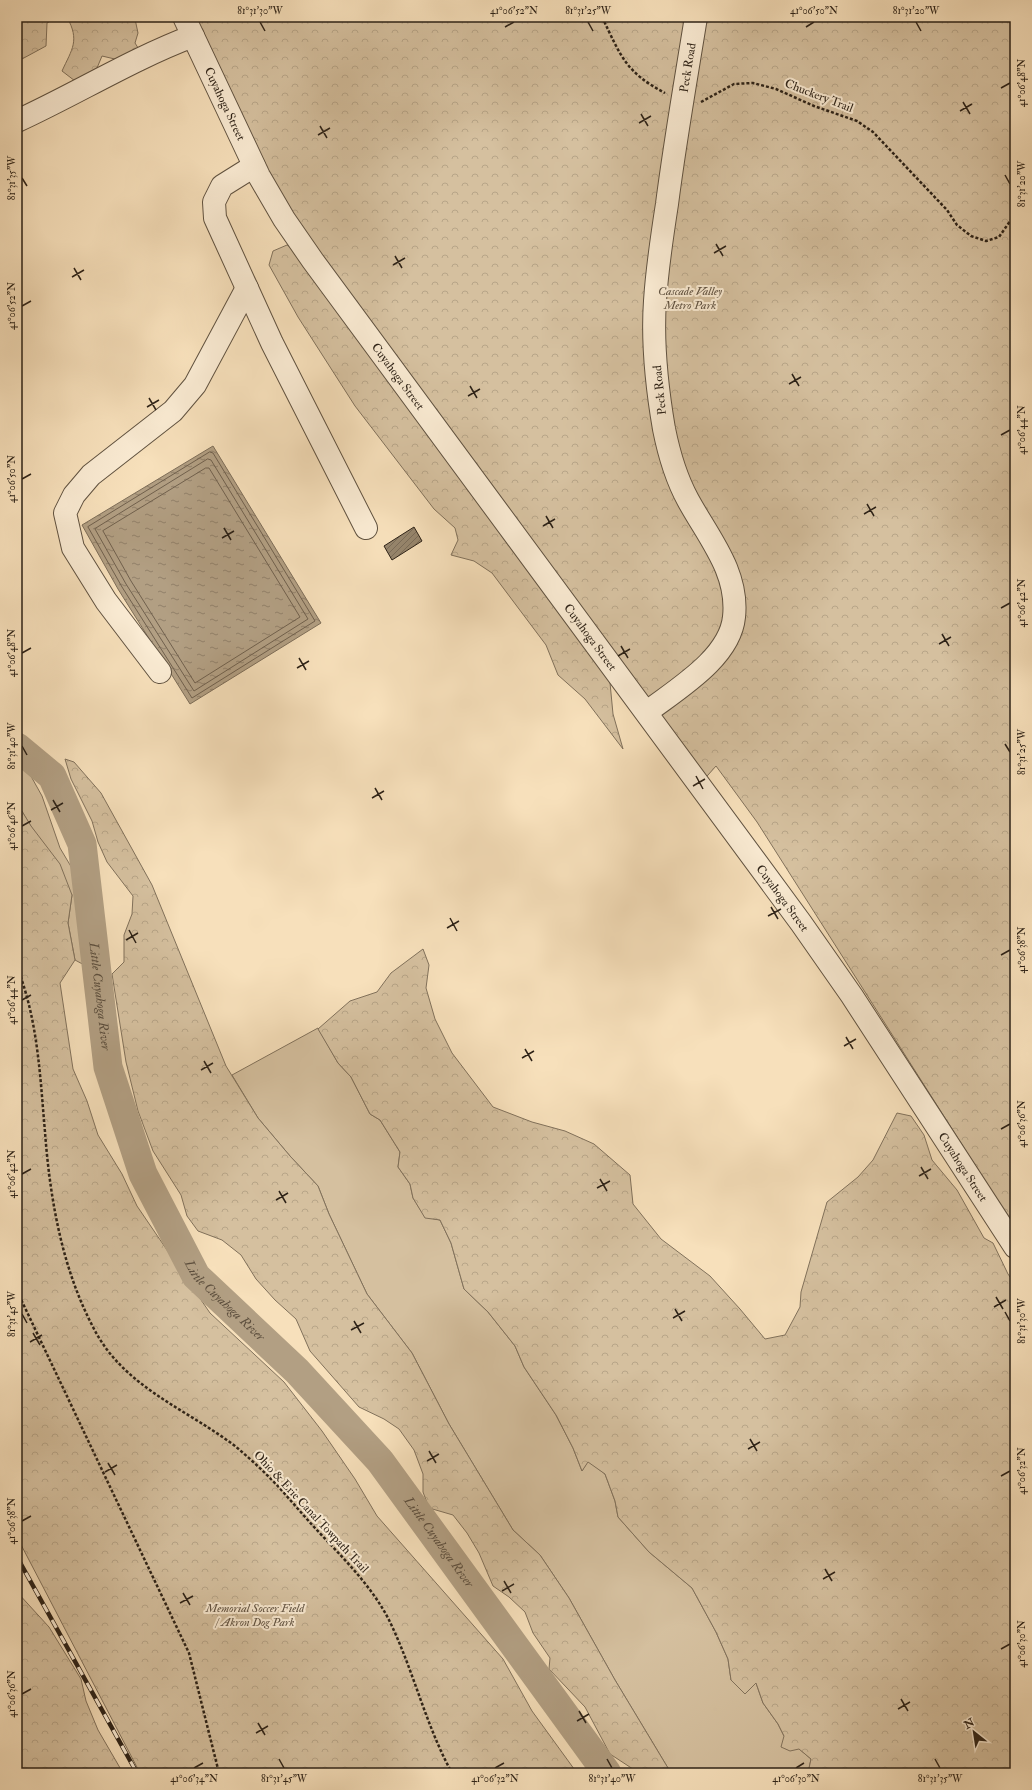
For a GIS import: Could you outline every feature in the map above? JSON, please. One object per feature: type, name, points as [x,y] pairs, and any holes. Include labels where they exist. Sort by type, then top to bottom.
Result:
[{"type":"street","name":"Cuyahoga Street","points":[[184,17],[254,166],[284,220],[806,929],[852,996],[1015,1247]]},
{"type":"street","name":"Peck Road","points":[[647,712],[696,674],[715,657],[731,632],[734,618],[733,590],[730,577],[720,554],[688,500],[668,452],[658,386],[654,330],[655,301],[681,101],[696,17]]},
{"type":"street","points":[[17,121],[46,108],[170,45],[193,36]]},
{"type":"street","points":[[254,166],[222,186],[214,202],[215,218],[272,343],[366,528]]},
{"type":"street","points":[[160,672],[106,601],[73,548],[65,514],[74,495],[91,475],[173,411],[195,385],[247,288]]},
{"type":"path","name":"Chuckery Trail","points":[[602,17],[620,55],[629,68],[647,83],[681,101],[694,104],[704,101],[734,84],[753,83],[776,89],[814,106],[857,121],[873,132],[947,210],[957,225],[972,236],[986,241],[999,237],[1015,214]]},
{"type":"path","name":"Ohio & Erie Canal Towpath Trail","points":[[17,967],[24,984],[38,1049],[50,1180],[54,1207],[71,1276],[93,1328],[105,1347],[133,1377],[172,1406],[234,1446],[252,1460],[363,1581],[387,1616],[401,1646],[441,1752],[452,1773]]},
{"type":"path","points":[[17,1291],[189,1653],[219,1773]]},
{"type":"green space","points":[[17,17],[57,17],[47,23],[46,46],[22,59],[17,57]]},
{"type":"green space","points":[[67,17],[139,17],[135,19],[138,33],[135,43],[140,51],[119,60],[102,56],[97,68],[75,81],[62,71],[71,51],[74,39],[71,25]]},
{"type":"green space","name":"Cascade Valley Metro Park","points":[[184,17],[1015,17],[1015,1228],[757,822],[716,766],[700,784],[608,662],[613,714],[623,749],[585,699],[558,675],[546,645],[492,573],[474,561],[451,555],[458,540],[455,528],[434,509],[355,406],[298,317],[269,265],[273,251],[287,245],[312,260]]},
{"type":"green space","points":[[17,735],[22,760],[42,796],[60,848],[79,880],[86,922],[88,967],[75,960],[68,923],[72,895],[17,803]]},
{"type":"green space","points":[[65,759],[74,762],[101,793],[152,885],[226,1066],[258,1118],[318,1186],[329,1214],[367,1294],[412,1353],[449,1424],[513,1530],[540,1555],[569,1598],[615,1680],[671,1773],[639,1773],[610,1754],[585,1707],[549,1669],[550,1658],[533,1633],[525,1612],[509,1597],[493,1586],[479,1553],[467,1533],[453,1515],[429,1508],[423,1492],[423,1474],[414,1450],[399,1429],[384,1419],[359,1407],[310,1351],[296,1319],[275,1300],[256,1279],[241,1255],[222,1240],[198,1231],[187,1216],[181,1195],[153,1151],[138,1111],[126,1062],[112,974],[124,962],[124,935],[132,914],[133,896],[107,862],[98,842],[92,821],[71,779]]},
{"type":"green space","name":"Memorial Soccer Field / Akron Dog Park","points":[[17,803],[31,826],[60,864],[72,895],[68,923],[75,960],[60,983],[73,1069],[87,1101],[98,1135],[122,1174],[137,1206],[210,1313],[284,1382],[322,1431],[355,1479],[377,1516],[503,1659],[532,1711],[577,1773],[140,1773],[17,1537]]},
{"type":"green space","points":[[423,949],[429,965],[426,988],[435,1019],[452,1053],[493,1107],[532,1122],[565,1131],[594,1144],[630,1175],[633,1204],[661,1239],[710,1276],[765,1339],[785,1335],[800,1307],[801,1292],[827,1202],[858,1177],[873,1160],[897,1113],[911,1116],[924,1135],[932,1160],[957,1190],[984,1238],[993,1243],[1008,1274],[1015,1284],[1015,1773],[808,1773],[811,1759],[799,1749],[790,1751],[781,1747],[784,1736],[778,1724],[763,1703],[756,1683],[745,1694],[731,1680],[728,1659],[716,1632],[692,1588],[649,1552],[618,1517],[615,1501],[605,1474],[588,1462],[582,1471],[573,1448],[556,1415],[524,1367],[515,1346],[488,1312],[464,1289],[451,1243],[440,1220],[425,1218],[413,1198],[410,1184],[398,1167],[400,1152],[380,1120],[370,1114],[351,1077],[338,1063],[318,1029],[350,1001],[377,992],[391,973]]},
{"type":"green space","points":[[318,1028],[338,1063],[351,1077],[370,1114],[380,1120],[400,1152],[398,1167],[410,1184],[413,1198],[425,1217],[440,1220],[451,1243],[464,1289],[488,1312],[515,1346],[524,1367],[556,1415],[573,1448],[582,1471],[588,1461],[605,1474],[615,1501],[618,1517],[649,1552],[692,1588],[716,1632],[728,1659],[731,1680],[756,1683],[763,1703],[778,1724],[784,1736],[811,1759],[808,1773],[671,1773],[615,1680],[569,1598],[540,1555],[513,1530],[449,1424],[412,1353],[367,1294],[329,1214],[318,1186],[258,1118],[232,1075]]},
{"type":"green space","points":[[17,1592],[49,1627],[81,1679],[86,1701],[98,1730],[123,1773],[17,1773]]},
{"type":"water","points":[[213,446],[321,623],[190,704],[118,589],[82,525]]},
{"type":"building","points":[[414,527],[422,541],[392,560],[384,546]]},
{"type":"waterway","name":"Little Cuyahoga River","points":[[17,747],[52,776],[82,844],[108,1067],[143,1174],[196,1276],[297,1371],[380,1461],[607,1773]]},
{"type":"railway","points":[[17,1557],[137,1773]]}]
